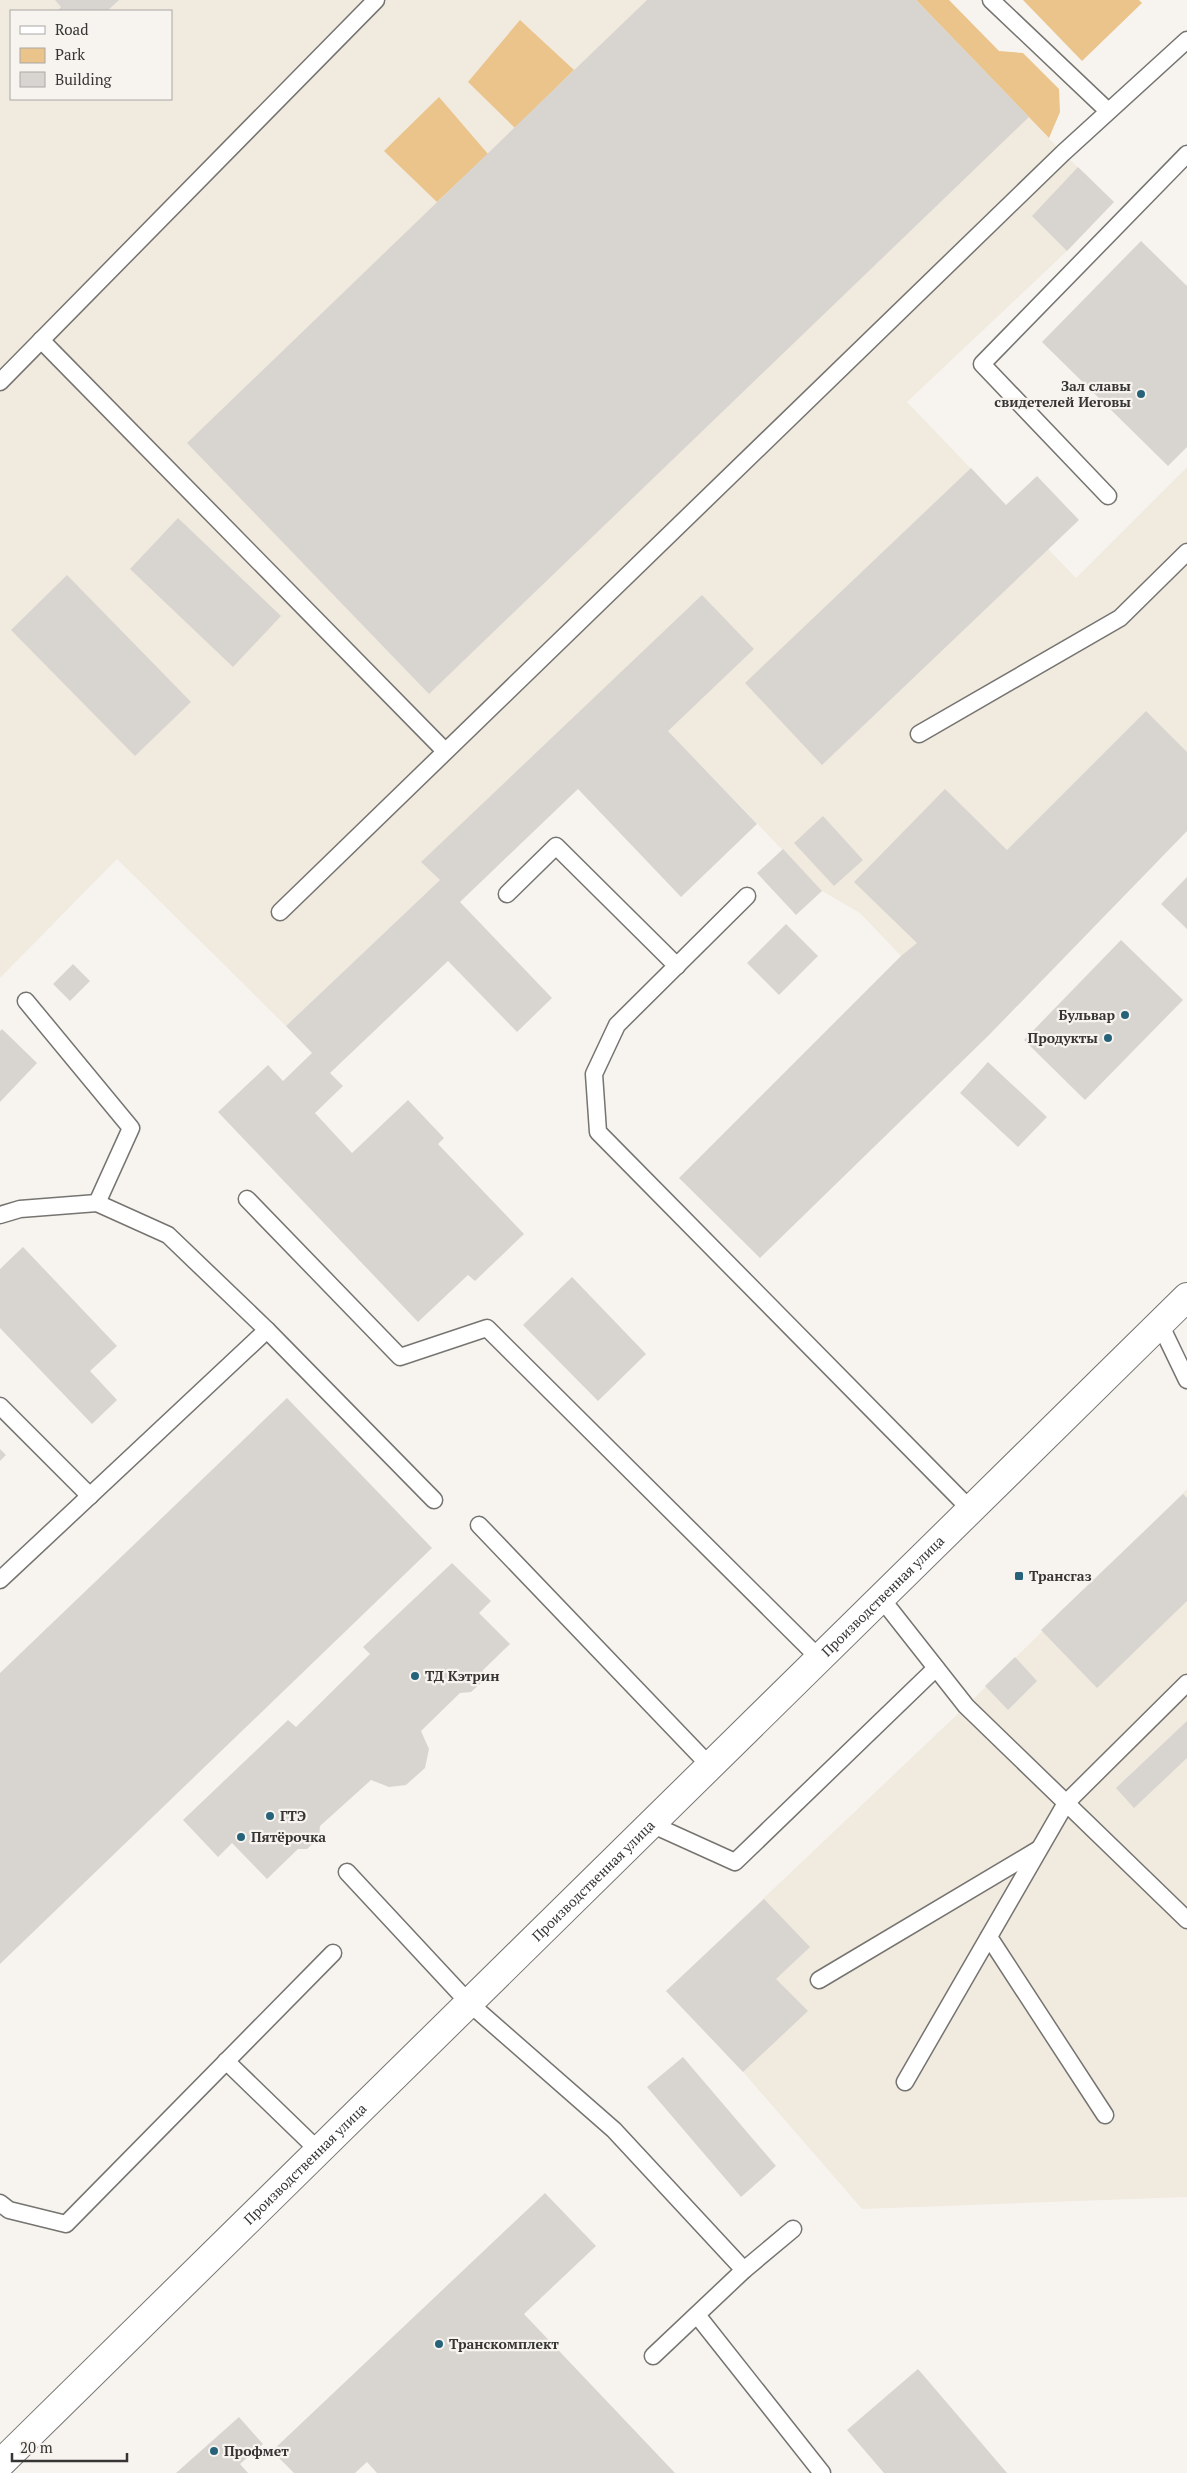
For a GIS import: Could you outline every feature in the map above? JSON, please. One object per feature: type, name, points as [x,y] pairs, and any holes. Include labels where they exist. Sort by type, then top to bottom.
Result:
[{"type":"main road","name":"Производственная улица","points":[[0,2464],[1187,1297]]},
{"type":"lane","points":[[0,382],[376,0]]},
{"type":"lane","points":[[991,0],[1108,112]]},
{"type":"lane","points":[[280,912],[1108,112],[1187,40]]},
{"type":"lane","points":[[1108,496],[982,364],[1187,154]]},
{"type":"lane","points":[[41,340],[445,751]]},
{"type":"lane","points":[[919,734],[1120,618],[1187,552]]},
{"type":"lane","points":[[507,894],[556,846],[677,966]]},
{"type":"lane","points":[[748,896],[616,1025],[594,1074],[598,1132],[971,1510]]},
{"type":"lane","points":[[26,1001],[131,1128],[97,1203]]},
{"type":"lane","points":[[247,1198],[400,1356],[487,1328],[820,1658]]},
{"type":"lane","points":[[0,1215],[20,1208],[97,1203],[168,1234],[267,1330],[434,1500]]},
{"type":"lane","points":[[1160,1324],[1187,1380]]},
{"type":"lane","points":[[0,1580],[267,1330]]},
{"type":"lane","points":[[0,1406],[90,1496]]},
{"type":"lane","points":[[479,1525],[710,1766]]},
{"type":"lane","points":[[881,1598],[966,1706],[1187,1920]]},
{"type":"lane","points":[[651,1824],[735,1862],[936,1668]]},
{"type":"lane","points":[[905,2082],[1066,1803],[1187,1683]]},
{"type":"lane","points":[[819,1980],[1041,1848]]},
{"type":"lane","points":[[347,1872],[469,2003],[614,2130],[744,2270]]},
{"type":"lane","points":[[989,1937],[1105,2115]]},
{"type":"lane","points":[[0,2203],[9,2210],[66,2224],[333,1953]]},
{"type":"lane","points":[[226,2061],[319,2151]]},
{"type":"lane","points":[[653,2356],[744,2270],[792,2228]]},
{"type":"lane","points":[[696,2315],[822,2473]]},
{"type":"shaded area","points":[[0,0],[916,0],[1063,153],[1114,202],[1067,251],[907,402],[1076,578],[1187,467],[1187,831],[987,1037],[901,956],[860,913],[822,891],[668,731],[422,862],[440,880],[286,1026],[117,859],[0,978]]},
{"type":"shaded area","points":[[1187,1489],[1187,2197],[862,2209],[743,2072],[666,1991],[966,1706]]},
{"type":"green space","points":[[916,0],[949,0],[999,51],[1023,53],[1059,89],[1060,112],[1049,138]]},
{"type":"green space","points":[[1023,0],[1139,0],[1142,3],[1082,61]]},
{"type":"green space","points":[[520,20],[574,70],[515,128],[468,82]]},
{"type":"green space","points":[[439,97],[488,154],[437,202],[384,151]]},
{"type":"building","points":[[55,0],[119,0],[108,10],[58,10],[61,7]]},
{"type":"building","points":[[647,0],[916,0],[1029,117],[429,694],[187,443]]},
{"type":"building","points":[[1078,167],[1114,202],[1067,251],[1032,216]]},
{"type":"building","name":"Зал славы свидетелей Иеговы","points":[[1141,241],[1187,286],[1187,447],[1168,466],[1042,342]]},
{"type":"building","points":[[971,468],[1006,505],[1037,476],[1079,520],[822,765],[745,683]]},
{"type":"building","points":[[178,518],[281,616],[233,667],[130,569]]},
{"type":"building","points":[[67,575],[191,702],[135,756],[11,630]]},
{"type":"building","points":[[702,595],[754,649],[668,731],[757,824],[681,897],[578,789],[460,902],[552,998],[517,1032],[448,961],[330,1073],[343,1086],[315,1113],[352,1153],[408,1100],[444,1138],[438,1144],[524,1234],[475,1281],[468,1275],[418,1322],[218,1112],[268,1065],[283,1081],[312,1053],[286,1026],[440,880],[421,862]]},
{"type":"building","points":[[1146,711],[1187,752],[1187,831],[987,1037],[760,1258],[679,1178],[901,956],[917,943],[854,882],[945,789],[1007,850]]},
{"type":"building","points":[[823,816],[863,860],[834,886],[794,843]]},
{"type":"building","points":[[783,849],[822,891],[796,915],[757,873]]},
{"type":"building","points":[[1187,877],[1187,929],[1161,904]]},
{"type":"building","points":[[786,924],[818,956],[779,995],[747,963]]},
{"type":"building","points":[[1121,940],[1183,1000],[1085,1100],[1024,1040]]},
{"type":"building","points":[[73,964],[90,981],[70,1001],[53,984]]},
{"type":"building","points":[[2,1029],[37,1063],[0,1102],[0,1031]]},
{"type":"building","points":[[988,1062],[1047,1117],[1018,1147],[960,1093]]},
{"type":"building","points":[[23,1247],[117,1346],[90,1371],[117,1400],[92,1424],[0,1328],[0,1269]]},
{"type":"building","points":[[572,1277],[646,1354],[598,1401],[523,1325]]},
{"type":"building","points":[[287,1398],[432,1548],[0,1964],[0,1673]]},
{"type":"building","points":[[0,1449],[6,1455],[0,1461]]},
{"type":"building","points":[[1183,1494],[1187,1498],[1187,1601],[1097,1688],[1041,1630]]},
{"type":"building","name":"ТД Кэтрин","points":[[452,1563],[491,1601],[479,1613],[510,1644],[483,1670],[481,1683],[471,1692],[460,1693],[421,1731],[429,1749],[425,1768],[406,1785],[389,1787],[371,1780],[320,1826],[319,1838],[307,1849],[298,1849],[267,1879],[232,1843],[218,1857],[183,1820],[288,1720],[296,1727],[370,1654],[363,1647]]},
{"type":"building","points":[[1015,1657],[1037,1681],[1008,1710],[985,1686]]},
{"type":"building","points":[[1187,1721],[1187,1758],[1134,1808],[1116,1788]]},
{"type":"building","points":[[764,1899],[810,1947],[776,1979],[808,2011],[743,2072],[666,1991]]},
{"type":"building","points":[[683,2057],[776,2166],[741,2197],[647,2087]]},
{"type":"building","points":[[545,2193],[596,2246],[524,2314],[675,2473],[377,2473],[367,2462],[355,2473],[294,2473],[272,2451]]},
{"type":"building","points":[[918,2369],[1007,2473],[884,2473],[847,2430]]},
{"type":"building","points":[[239,2417],[263,2444],[240,2464],[248,2473],[176,2473]]},
{"type":"place","name":"Зал славы свидетелей Иеговы","points":[[1141,394]]},
{"type":"place","name":"Бульвар","points":[[1125,1015]]},
{"type":"place","name":"Продукты","points":[[1108,1038]]},
{"type":"place","name":"Трансгаз","points":[[1019,1576]]},
{"type":"place","name":"ТД Кэтрин","points":[[415,1676]]},
{"type":"place","name":"ГТЭ","points":[[270,1816]]},
{"type":"place","name":"Пятёрочка","points":[[241,1837]]},
{"type":"place","name":"Транскомплект","points":[[439,2344]]},
{"type":"place","name":"Профмет","points":[[214,2451]]}]
